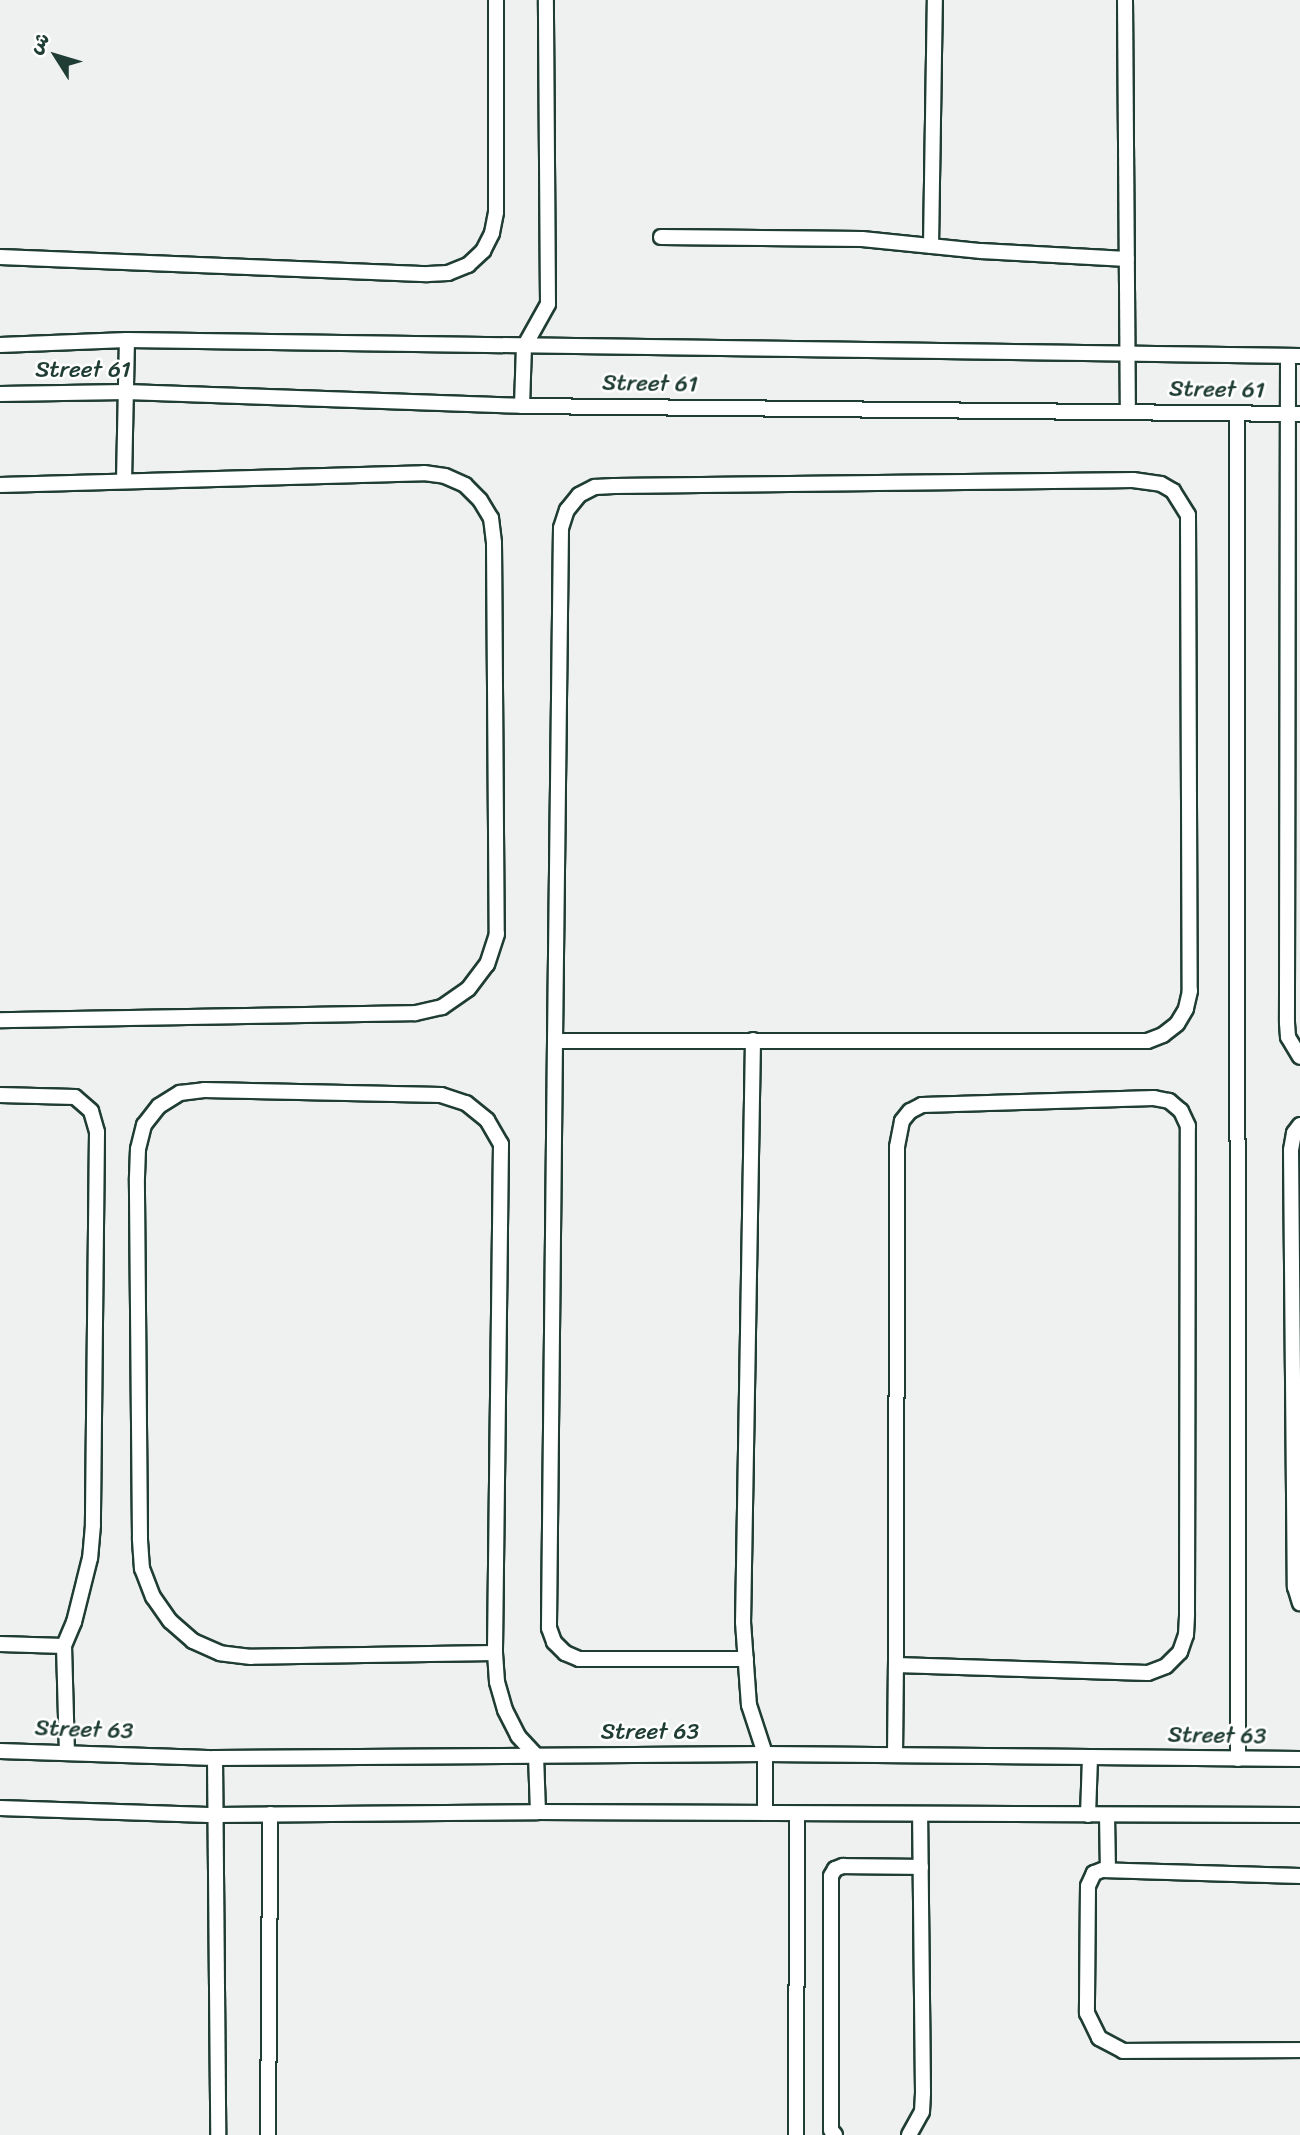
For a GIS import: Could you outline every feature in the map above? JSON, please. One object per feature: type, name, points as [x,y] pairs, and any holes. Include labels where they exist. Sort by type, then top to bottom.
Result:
[{"type":"lane","points":[[0,257],[428,274],[448,273],[468,265],[483,251],[492,233],[496,212],[496,0]]},
{"type":"lane","points":[[522,406],[524,347],[548,303],[546,0]]},
{"type":"lane","points":[[931,246],[935,0]]},
{"type":"lane","points":[[1125,0],[1128,412]]},
{"type":"lane","points":[[661,237],[862,239],[1127,259]]},
{"type":"lane","points":[[124,481],[127,340]]},
{"type":"lane","name":"Street 61","points":[[0,345],[127,340],[1294,356]]},
{"type":"lane","points":[[1294,356],[1287,1023],[1288,1037],[1300,1057]]},
{"type":"lane","name":"Street 61","points":[[0,394],[126,392],[522,406],[1294,414]]},
{"type":"lane","points":[[1237,413],[1238,1759]]},
{"type":"lane","points":[[0,485],[425,473],[446,475],[465,485],[480,500],[491,518],[494,543],[497,934],[487,964],[468,989],[442,1007],[415,1013],[0,1020]]},
{"type":"lane","points":[[555,1041],[1147,1041],[1163,1035],[1177,1024],[1186,1009],[1189,991],[1188,515],[1173,491],[1147,480],[614,485],[595,487],[579,495],[567,510],[561,528],[555,1041],[549,1628],[554,1642],[565,1653],[579,1658],[746,1659]]},
{"type":"lane","points":[[753,1040],[743,1622],[749,1705],[765,1754],[765,1813]]},
{"type":"lane","points":[[495,1653],[251,1657],[220,1653],[193,1641],[177,1628],[152,1597],[142,1569],[140,1538],[138,1149],[144,1125],[159,1106],[180,1093],[204,1090],[441,1095],[466,1103],[487,1121],[501,1144],[495,1653],[497,1682],[505,1710],[518,1736],[536,1755],[538,1812]]},
{"type":"lane","points":[[0,1095],[75,1097],[85,1103],[96,1122],[93,1525],[83,1590],[64,1646],[67,1752]]},
{"type":"lane","points":[[895,1755],[897,1147],[902,1121],[910,1111],[922,1105],[1154,1098],[1169,1101],[1181,1111],[1188,1126],[1188,1614],[1186,1635],[1180,1653],[1166,1666],[1148,1673],[896,1665]]},
{"type":"lane","points":[[1300,1125],[1294,1133],[1291,1150],[1295,1587],[1300,1603]]},
{"type":"lane","points":[[0,1644],[64,1646]]},
{"type":"lane","name":"Street 63","points":[[0,1751],[215,1758],[765,1754],[1300,1759]]},
{"type":"lane","points":[[1088,1815],[1090,1757]]},
{"type":"lane","points":[[215,1758],[218,2135]]},
{"type":"lane","points":[[0,1808],[216,1815],[538,1812],[1300,1815]]},
{"type":"lane","points":[[268,2135],[270,1814]]},
{"type":"lane","points":[[796,2135],[797,1814]]},
{"type":"lane","points":[[909,2135],[922,2112],[923,2093],[920,1814]]},
{"type":"lane","points":[[1107,1815],[1108,1870]]},
{"type":"lane","points":[[835,2135],[831,2130],[831,1876],[835,1869],[843,1866],[921,1867]]},
{"type":"lane","points":[[1300,1876],[1108,1870],[1094,1873],[1088,1886],[1087,2013],[1099,2038],[1123,2051],[1300,2050]]},
{"type":"shaded area","points":[[0,0],[1300,0],[1300,2135],[0,2135]]}]
